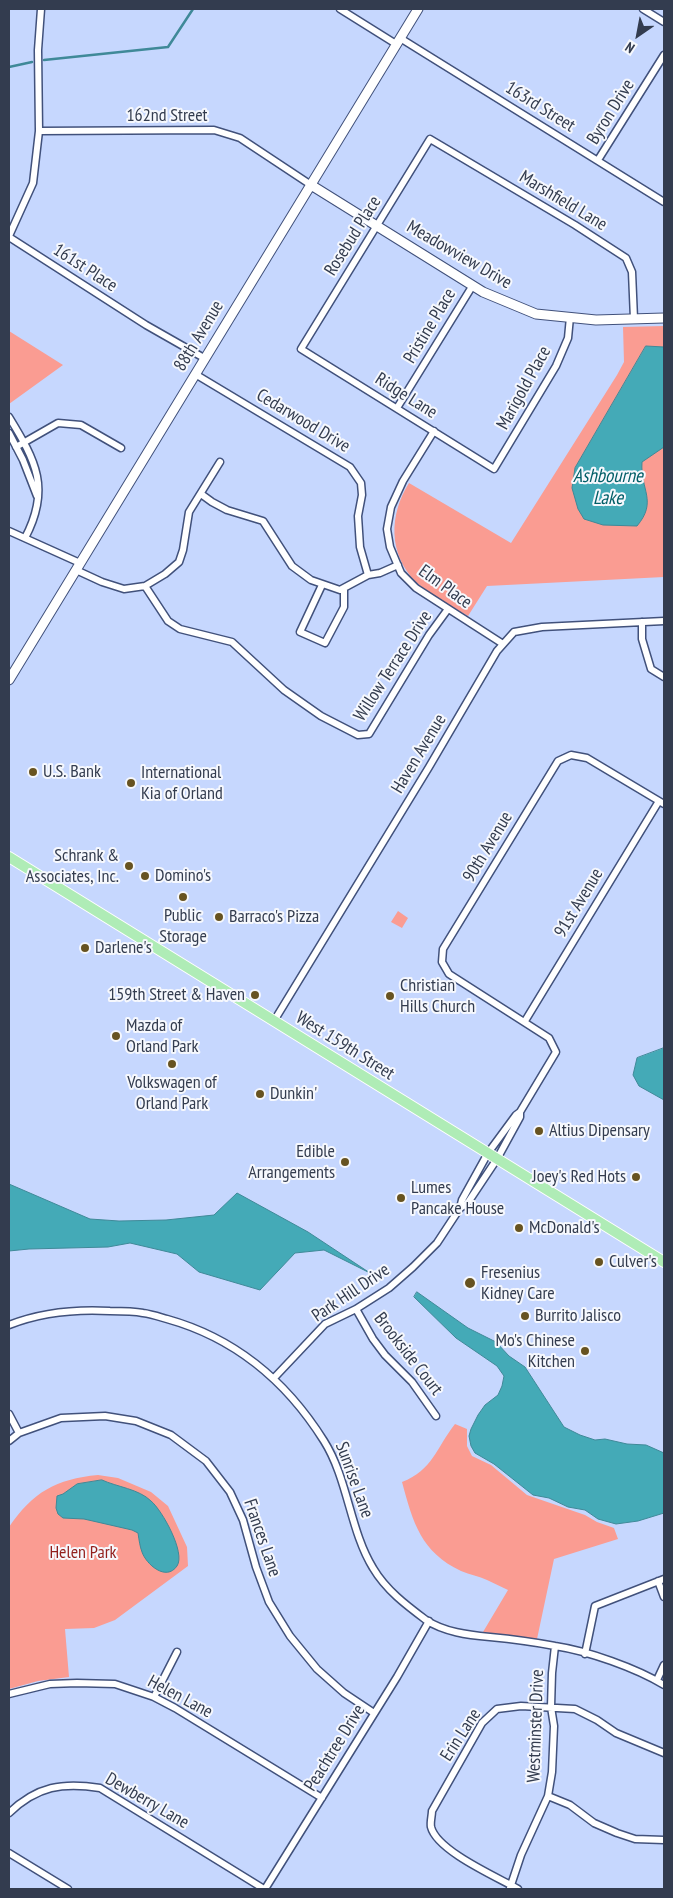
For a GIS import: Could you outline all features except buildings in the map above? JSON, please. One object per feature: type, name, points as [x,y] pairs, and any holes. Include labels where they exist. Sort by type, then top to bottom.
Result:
[{"type":"main road","name":"West 159th Street","points":[[9,857],[664,1262]]},
{"type":"street","points":[[9,236],[33,183],[39,131],[38,50],[41,9]]},
{"type":"street","name":"163rd Street","points":[[340,9],[398,41],[598,160],[664,202]]},
{"type":"street","name":"88th Avenue","points":[[9,680],[418,9]]},
{"type":"street","points":[[643,9],[664,22]]},
{"type":"street","name":"Byron Drive","points":[[598,160],[664,55]]},
{"type":"street","name":"162nd Street","points":[[39,131],[214,130],[240,138],[311,184]]},
{"type":"street","name":"Rosebud Place","points":[[302,349],[430,139]]},
{"type":"street","name":"Marshfield Lane","points":[[430,139],[626,258],[632,272],[634,319]]},
{"type":"street","name":"Meadowview Drive","points":[[311,184],[483,292],[536,314],[596,320],[664,318]]},
{"type":"street","name":"161st Place","points":[[9,236],[146,325],[204,358]]},
{"type":"street","name":"Pristine Place","points":[[398,408],[473,285]]},
{"type":"street","name":"Marigold Place","points":[[494,469],[556,366],[568,338],[570,318]]},
{"type":"street","name":"Ridge Lane","points":[[302,349],[494,469]]},
{"type":"street","name":"Cedarwood Drive","points":[[195,374],[350,467],[361,483],[362,495],[358,516],[360,547],[368,575]]},
{"type":"street","points":[[9,417],[39,479],[38,499],[32,526],[25,538]]},
{"type":"street","points":[[16,447],[58,423],[81,425],[121,448]]},
{"type":"street","name":"Elm Place","points":[[434,431],[403,481],[391,506],[387,529],[390,547],[401,573],[416,588],[503,644]]},
{"type":"street","points":[[9,433],[30,476],[38,499]]},
{"type":"street","points":[[9,531],[78,566],[102,582],[124,590],[145,586],[165,574],[179,562],[184,550],[189,512],[220,462]]},
{"type":"street","points":[[201,494],[227,510],[263,521],[292,566],[310,580],[340,590],[368,575],[380,573],[398,565]]},
{"type":"street","points":[[322,584],[300,632],[325,643],[344,607],[344,589]]},
{"type":"street","name":"Willow Terrace Drive","points":[[145,586],[168,621],[180,629],[232,642],[284,690],[321,716],[358,735],[369,734],[429,635],[448,609]]},
{"type":"street","name":"Haven Avenue","points":[[274,1021],[429,767],[497,651],[514,632],[542,627],[664,621]]},
{"type":"street","points":[[642,622],[642,639],[651,668],[664,677]]},
{"type":"street","name":"90th Avenue","points":[[525,1021],[449,974],[442,962],[443,949],[558,761],[571,755],[588,758],[662,802]]},
{"type":"street","name":"91st Avenue","points":[[525,1021],[662,802]]},
{"type":"street","points":[[488,1153],[520,1112],[556,1052],[549,1038],[525,1021]]},
{"type":"street","points":[[497,1159],[520,1117],[520,1112]]},
{"type":"street","name":"Park Hill Drive","points":[[274,1378],[325,1324],[356,1309],[389,1288],[437,1244],[460,1208],[462,1200],[488,1153]]},
{"type":"street","name":"Park Hill Drive","points":[[460,1208],[467,1204],[497,1159]]},
{"type":"street","name":"Brookside Court","points":[[356,1309],[381,1350],[412,1382],[436,1416]]},
{"type":"street","name":"Sunrise Lane","points":[[9,1325],[56,1311],[101,1310],[144,1313],[186,1325],[212,1335],[238,1350],[274,1378],[292,1398],[325,1442],[341,1478],[357,1531],[372,1568],[396,1597],[429,1621],[464,1634],[555,1646],[585,1654],[657,1680],[664,1685]]},
{"type":"street","points":[[9,1414],[19,1433]]},
{"type":"street","name":"Frances Lane","points":[[9,1441],[19,1433],[61,1418],[105,1416],[136,1421],[171,1435],[206,1461],[230,1492],[243,1520],[256,1567],[269,1602],[290,1636],[317,1669],[344,1693],[374,1713]]},
{"type":"street","points":[[585,1654],[595,1606],[661,1580],[664,1597]]},
{"type":"street","name":"Peachtree Drive","points":[[264,1889],[322,1798],[429,1621]]},
{"type":"street","name":"Westminster Drive","points":[[510,1887],[521,1855],[548,1796],[552,1772],[554,1726],[551,1707],[555,1646]]},
{"type":"street","points":[[154,1697],[177,1652]]},
{"type":"street","points":[[657,1680],[664,1665]]},
{"type":"street","name":"Helen Lane","points":[[9,1694],[50,1684],[116,1684],[154,1697],[322,1798]]},
{"type":"street","name":"Erin Lane","points":[[510,1887],[474,1866],[442,1842],[431,1827],[432,1811],[482,1723],[497,1709],[520,1706],[575,1709],[597,1720],[616,1733],[664,1753]]},
{"type":"street","name":"Dewberry Lane","points":[[9,1813],[28,1797],[50,1788],[77,1784],[100,1788],[264,1889]]},
{"type":"street","points":[[548,1796],[570,1804],[594,1823],[617,1833],[634,1839],[664,1840]]},
{"type":"street","points":[[9,1853],[68,1889]]},
{"type":"street","points":[[510,1887],[518,1889]]},
{"type":"green space","points":[[664,326],[664,577],[487,586],[468,616],[416,582],[400,559],[394,534],[398,508],[402,495],[409,483],[511,543],[624,362],[623,327]]},
{"type":"green space","points":[[9,331],[63,365],[9,404]]},
{"type":"green space","points":[[398,911],[408,918],[402,928],[391,922]]},
{"type":"green space","points":[[455,1424],[467,1429],[467,1446],[472,1456],[491,1465],[527,1495],[585,1515],[614,1528],[618,1539],[554,1559],[537,1639],[483,1632],[508,1590],[461,1571],[436,1555],[421,1535],[410,1511],[402,1482],[421,1471],[427,1465]]},
{"type":"green space","name":"Helen Park","points":[[98,1475],[118,1478],[151,1492],[168,1506],[187,1547],[188,1566],[115,1620],[94,1628],[65,1629],[69,1677],[38,1681],[9,1689],[9,1527],[27,1505],[47,1489],[70,1480]]},
{"type":"water","name":"Ashbourne Lake","points":[[646,346],[664,347],[664,447],[642,462],[647,502],[643,517],[637,526],[603,525],[584,519],[578,509],[572,488],[575,468]]},
{"type":"water","points":[[664,1048],[664,1100],[639,1086],[633,1075],[637,1058]]},
{"type":"water","points":[[9,1184],[90,1219],[119,1221],[166,1220],[214,1215],[237,1193],[308,1232],[370,1273],[324,1250],[295,1253],[260,1290],[199,1272],[177,1254],[130,1243],[108,1247],[9,1251]]},
{"type":"water","points":[[417,1292],[468,1328],[496,1342],[509,1356],[525,1367],[564,1427],[595,1440],[605,1439],[627,1444],[646,1445],[664,1453],[664,1513],[638,1521],[616,1524],[598,1519],[585,1510],[568,1507],[549,1498],[533,1495],[494,1464],[475,1453],[469,1436],[471,1429],[485,1405],[498,1395],[504,1376],[497,1366],[456,1338],[414,1297]]},
{"type":"water","points":[[102,1480],[134,1491],[146,1497],[156,1506],[176,1542],[179,1560],[173,1570],[162,1572],[152,1566],[144,1557],[138,1533],[132,1530],[84,1519],[63,1518],[58,1514],[56,1508],[57,1496],[77,1484]]},
{"type":"waterway","points":[[44,60],[168,47],[193,9]]},
{"type":"waterway","points":[[9,67],[32,62]]},
{"type":"place","name":"U.S. Bank","points":[[33,772]]},
{"type":"place","name":"International Kia of Orland","points":[[131,783]]},
{"type":"place","name":"Schrank & Associates, Inc.","points":[[129,866]]},
{"type":"place","name":"Domino's","points":[[145,876]]},
{"type":"place","name":"Public Storage","points":[[183,897]]},
{"type":"place","name":"Barraco's Pizza","points":[[219,917]]},
{"type":"place","name":"Darlene's","points":[[85,948]]},
{"type":"place","name":"159th Street & Haven","points":[[255,995]]},
{"type":"place","name":"Christian Hills Church","points":[[390,996]]},
{"type":"place","name":"Mazda of Orland Park","points":[[116,1036]]},
{"type":"place","name":"Volkswagen of Orland Park","points":[[172,1064]]},
{"type":"place","name":"Dunkin'","points":[[260,1094]]},
{"type":"place","name":"Altius Dipensary","points":[[539,1131]]},
{"type":"place","name":"Edible Arrangements","points":[[345,1162]]},
{"type":"place","name":"Joey's Red Hots","points":[[636,1177]]},
{"type":"place","name":"Lumes Pancake House","points":[[401,1198]]},
{"type":"place","name":"McDonald's","points":[[519,1228]]},
{"type":"place","name":"Culver's","points":[[599,1262]]},
{"type":"place","name":"Fresenius Kidney Care","points":[[470,1283]]},
{"type":"place","name":"Burrito Jalisco","points":[[525,1316]]},
{"type":"place","name":"Mo's Chinese Kitchen","points":[[585,1351]]}]
